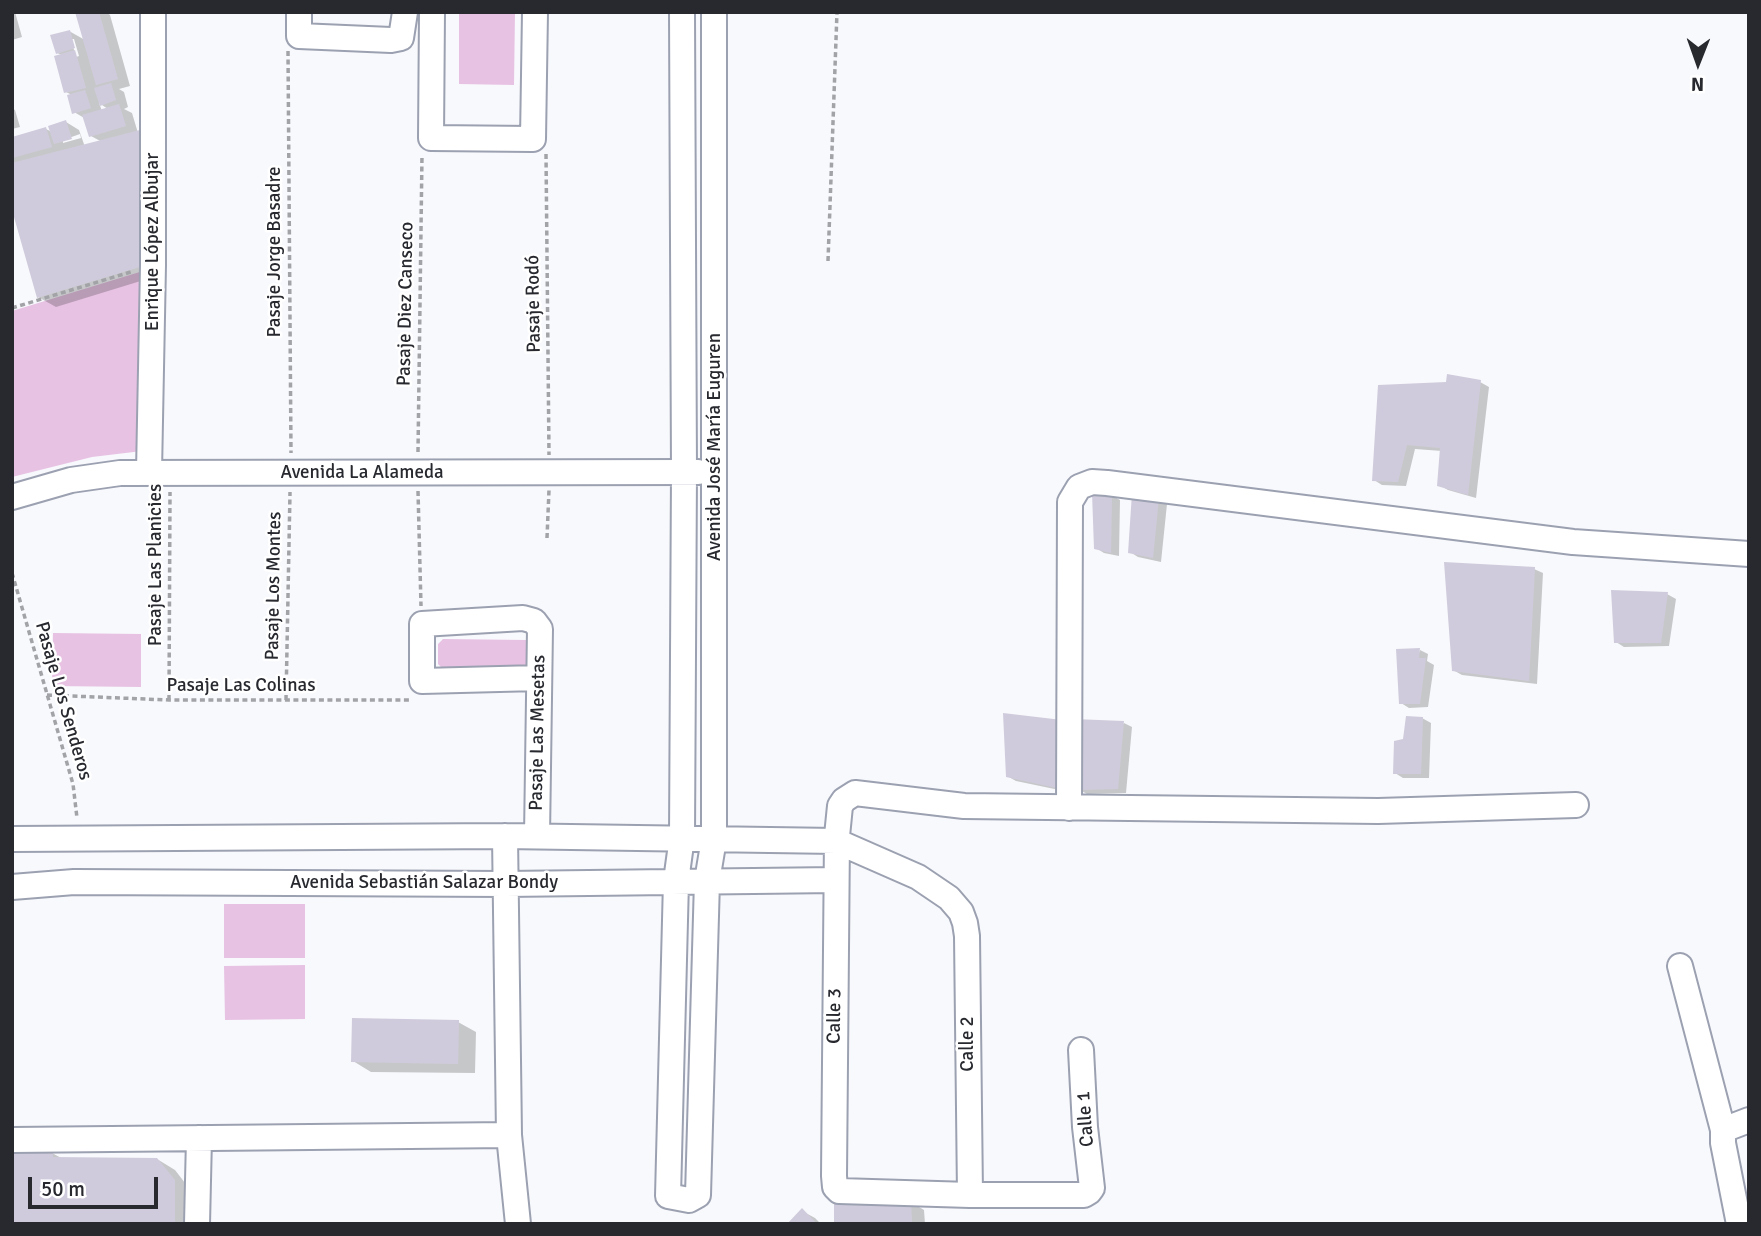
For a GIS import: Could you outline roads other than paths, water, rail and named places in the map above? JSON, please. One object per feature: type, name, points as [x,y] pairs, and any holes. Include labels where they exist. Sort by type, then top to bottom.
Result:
[{"type":"street","name":"Enrique López Albujar","points":[[153,12],[153,265],[160,472]]},
{"type":"street","points":[[299,24],[397,40],[403,34],[405,12]]},
{"type":"street","points":[[432,12],[431,138],[533,139],[535,12]]},
{"type":"street","name":"Avenida José María Euguren","points":[[682,12],[682,837],[676,881],[668,1196],[689,1200],[698,1195],[707,881],[714,839],[714,12]]},
{"type":"street","name":"Avenida La Alameda","points":[[12,497],[71,480],[120,473],[716,471]]},
{"type":"street","points":[[1069,808],[1070,502],[1079,486],[1092,482],[1107,483],[1573,542],[1749,554]]},
{"type":"street","name":"Pasaje Las Mesetas","points":[[537,836],[540,629],[534,621],[523,618],[422,624],[422,681],[538,678]]},
{"type":"street","name":"Calle 3","points":[[970,1195],[839,1191],[835,1187],[836,841],[840,806],[844,800],[855,793],[964,806],[1378,811],[1576,805]]},
{"type":"street","points":[[505,836],[509,1135],[518,1224]]},
{"type":"street","points":[[12,839],[537,836],[836,841]]},
{"type":"street","name":"Calle 2","points":[[836,841],[918,877],[949,898],[961,912],[967,936],[970,1195]]},
{"type":"street","name":"Avenida Sebastián Salazar Bondy","points":[[12,887],[74,882],[506,884],[836,880]]},
{"type":"street","points":[[1681,966],[1724,1130],[1723,1143],[1739,1224]]},
{"type":"street","points":[[672,1034],[703,1034]]},
{"type":"street","name":"Calle 1","points":[[970,1195],[1084,1195],[1092,1188],[1085,1127],[1081,1049]]},
{"type":"street","points":[[1724,1130],[1749,1120]]},
{"type":"street","points":[[1724,1130],[1735,1140],[1749,1207]]},
{"type":"street","points":[[12,1140],[509,1135]]},
{"type":"street","points":[[197,1224],[199,1138]]}]
